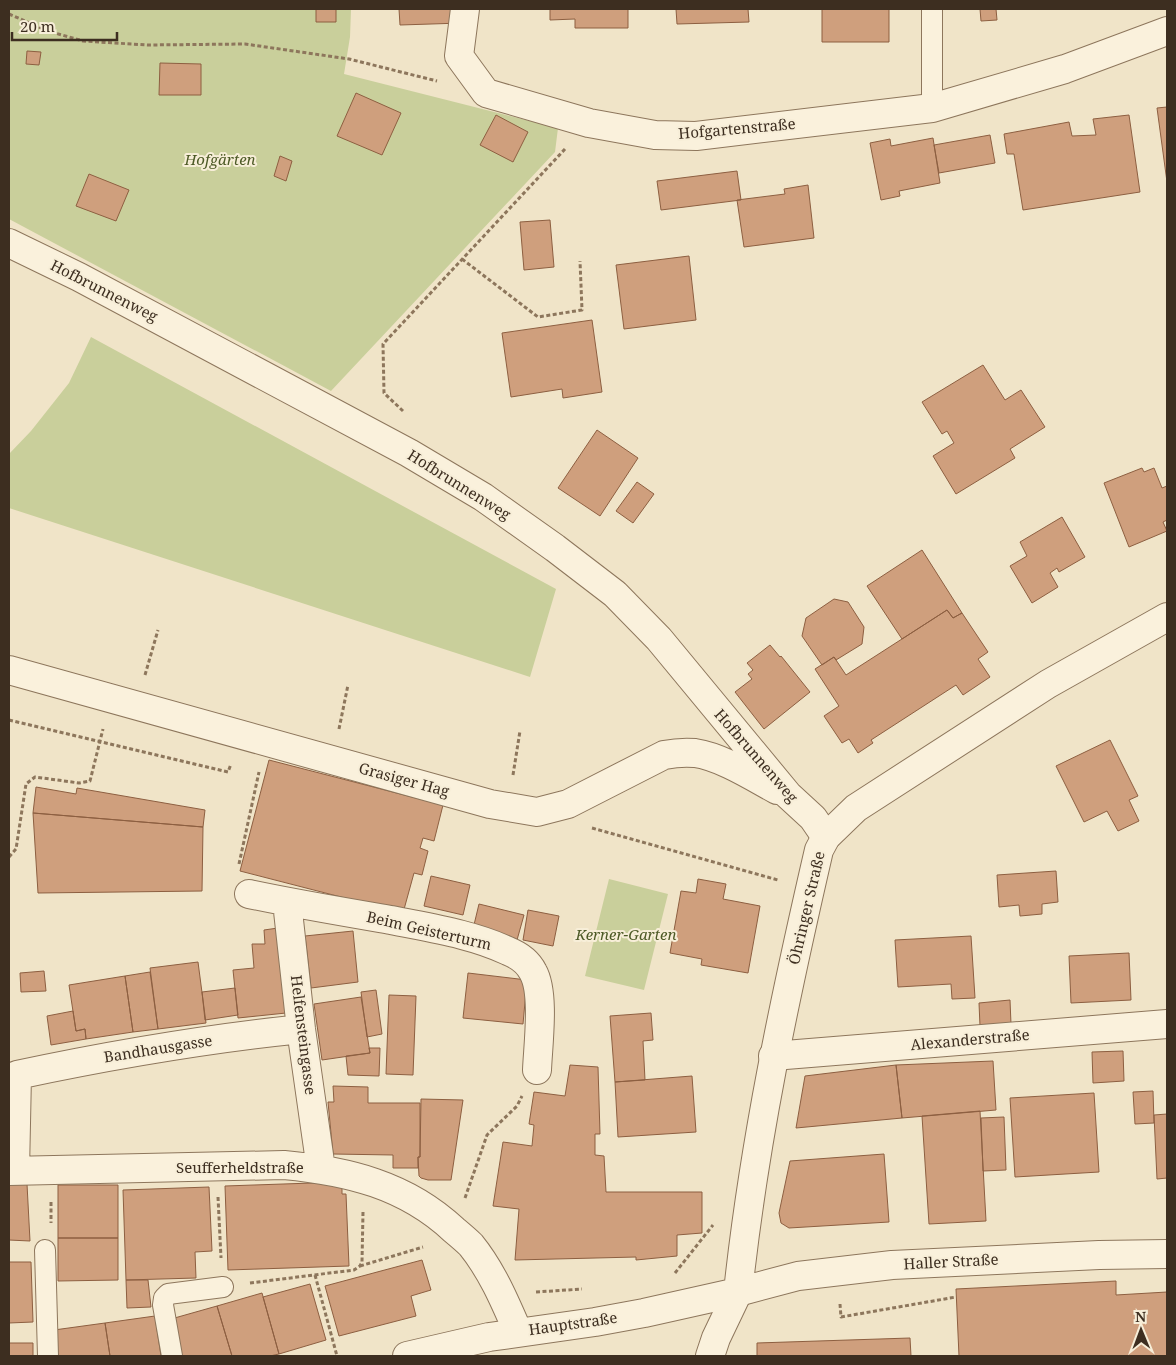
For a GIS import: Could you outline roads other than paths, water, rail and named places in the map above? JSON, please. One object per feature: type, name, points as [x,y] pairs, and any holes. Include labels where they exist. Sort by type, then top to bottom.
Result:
[{"type":"street","name":"Hofgartenstraße","points":[[465,9],[459,56],[486,93],[589,123],[655,135],[696,136],[932,108],[1065,69],[1167,31]]},
{"type":"street","name":"Hofbrunnenweg","points":[[9,243],[88,282],[409,454],[484,497],[615,594],[659,639],[788,795],[813,818],[826,837]]},
{"type":"street","name":"Öhringer Straße","points":[[710,1356],[716,1338],[738,1292],[746,1215],[773,1056],[819,850],[826,837],[856,808],[937,755],[1048,684],[1167,617]]},
{"type":"street","name":"Grasiger Hag","points":[[9,670],[490,804],[537,812],[568,804],[664,755],[678,753],[695,753],[717,759],[788,795]]},
{"type":"street","name":"Beim Geisterturm","points":[[249,894],[475,938],[509,951],[528,964],[535,974],[539,1014],[537,1070]]},
{"type":"street","name":"Helfensteingasse","points":[[287,902],[301,1029],[321,1169]]},
{"type":"street","name":"Alexanderstraße","points":[[773,1056],[1167,1024]]},
{"type":"street","name":"Bandhausgasse","points":[[12,1171],[17,1075],[134,1052],[301,1029]]},
{"type":"street","name":"Seufferheldstraße","points":[[12,1171],[284,1165],[321,1169],[363,1178],[400,1193],[438,1215],[470,1244],[494,1279],[518,1332]]},
{"type":"street","name":"Haller Straße","points":[[738,1292],[798,1276],[892,1265],[1099,1255],[1167,1254]]},
{"type":"street","name":"Hauptstraße","points":[[407,1356],[488,1337],[615,1319],[738,1292]]},
{"type":"lane","points":[[932,9],[932,108]]},
{"type":"lane","points":[[45,1250],[48,1356]]},
{"type":"lane","points":[[172,1356],[163,1305],[164,1298],[168,1294],[223,1287]]},
{"type":"park label","name":"Hofgärten","points":[[220,160]]},
{"type":"park label","name":"Kerner-Garten","points":[[626,935]]}]
